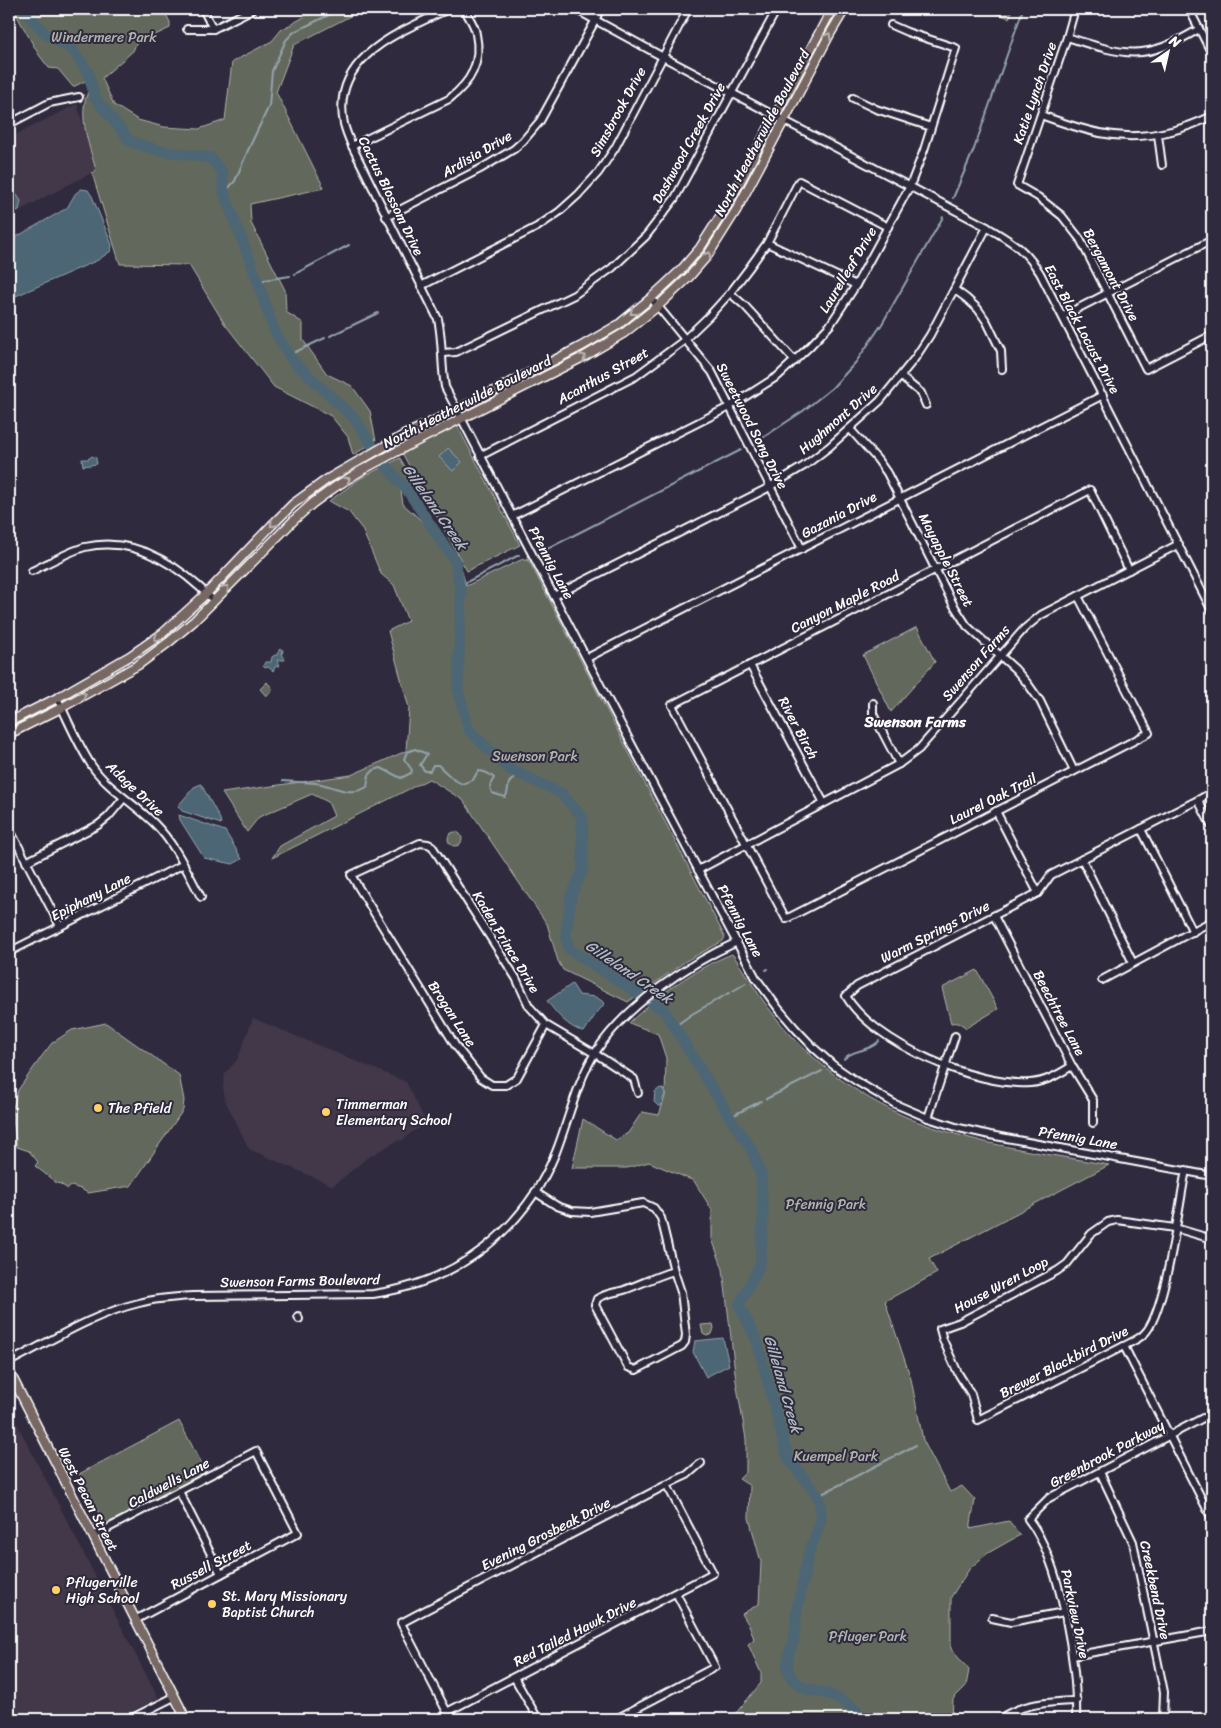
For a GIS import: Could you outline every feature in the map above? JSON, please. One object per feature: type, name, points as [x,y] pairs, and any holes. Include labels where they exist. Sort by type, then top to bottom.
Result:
[{"type":"main road","name":"North Heatherwilde Boulevard","points":[[9,722],[57,698],[130,656],[163,633],[207,593],[293,504],[326,480],[404,435],[457,410],[618,325],[651,298],[681,270],[700,248],[728,204],[832,9]]},
{"type":"main road","name":"North Heatherwilde Boulevard","points":[[9,734],[62,708],[138,665],[169,642],[214,601],[295,519],[313,503],[362,470],[585,356],[624,333],[658,306],[689,277],[708,255],[737,209],[844,9]]},
{"type":"main road","points":[[293,504],[295,519]]},
{"type":"main road","name":"West Pecan Street","points":[[9,1371],[186,1719]]},
{"type":"street","points":[[203,9],[213,29]]},
{"type":"street","points":[[187,29],[213,29],[253,9]]},
{"type":"street","name":"Cactus Blossom Drive","points":[[448,9],[385,40],[363,57],[346,86],[343,105],[344,124],[352,146],[438,319],[445,387],[462,419]]},
{"type":"street","points":[[352,146],[449,99],[462,89],[472,74],[477,60],[476,32],[464,9]]},
{"type":"street","name":"East Black Locust Drive","points":[[575,9],[1018,245],[1040,273],[1063,316],[1212,610]]},
{"type":"street","name":"Ardisia Drive","points":[[386,217],[482,168],[514,149],[533,130],[544,114],[600,9]]},
{"type":"street","name":"Simsbrook Drive","points":[[421,286],[537,227],[578,196],[598,173],[614,148],[688,9]]},
{"type":"street","name":"Dashwood Creek Drive","points":[[443,353],[456,352],[574,295],[593,283],[646,236],[675,198],[777,9]]},
{"type":"street","name":"Katie Lynch Drive","points":[[1017,186],[1075,9]]},
{"type":"street","points":[[1189,9],[1212,54]]},
{"type":"street","name":"Laurelleaf Drive","points":[[512,516],[729,407],[778,376],[830,325],[856,285],[910,186],[924,150],[956,48],[907,32],[891,24]]},
{"type":"street","points":[[1067,37],[1117,52],[1150,52],[1166,47],[1199,28]]},
{"type":"street","points":[[9,124],[49,102],[79,97]]},
{"type":"street","points":[[853,98],[876,110],[931,127]]},
{"type":"street","points":[[1041,115],[1099,133],[1139,136],[1158,135],[1197,124],[1212,116]]},
{"type":"street","points":[[1158,135],[1162,165]]},
{"type":"street","name":"Acanthus Street","points":[[480,456],[636,376],[686,338],[730,293],[767,243],[799,181],[888,227]]},
{"type":"street","name":"Bergamont Drive","points":[[1017,186],[1038,197],[1071,226],[1080,239],[1146,370],[1212,336]]},
{"type":"street","name":"Hughmont Drive","points":[[554,596],[770,487],[804,466],[850,429],[880,401],[901,377],[930,335],[987,227]]},
{"type":"street","points":[[1063,316],[1212,240]]},
{"type":"street","points":[[767,243],[856,285]]},
{"type":"street","points":[[955,290],[978,309],[987,322],[1001,352],[1002,369]]},
{"type":"street","points":[[730,293],[745,306],[795,360]]},
{"type":"street","name":"Sweetwood Song Drive","points":[[651,298],[686,338],[712,372],[802,549]]},
{"type":"street","points":[[901,377],[921,393],[926,405]]},
{"type":"street","name":"Gazania Drive","points":[[587,658],[1103,395]]},
{"type":"street","name":"Pfennig Lane","points":[[462,419],[756,978],[794,1028],[814,1048],[856,1081],[895,1104],[928,1118],[990,1135],[1212,1176]]},
{"type":"street","name":"Mayapple Street","points":[[850,429],[887,472],[952,604],[967,626],[1014,669],[1032,689],[1040,701],[1074,771]]},
{"type":"street","name":"Canyon Maple Road","points":[[747,844],[672,705],[1090,490],[1129,570]]},
{"type":"street","name":"Swenson Farms","points":[[698,870],[899,764],[919,749],[999,656],[1024,629],[1041,615],[1179,544]]},
{"type":"street","points":[[32,571],[87,547],[122,546],[141,550],[168,562],[207,593],[214,601]]},
{"type":"street","name":"Laurel Oak Trail","points":[[747,844],[786,918],[1148,733],[1078,596]]},
{"type":"street","name":"River Birch","points":[[750,665],[824,803]]},
{"type":"street","name":"Adage Drive","points":[[57,698],[92,765],[100,776],[168,839],[184,864],[200,897]]},
{"type":"street","points":[[872,703],[873,714],[899,764]]},
{"type":"street","points":[[996,811],[1038,893],[1051,875],[1212,792]]},
{"type":"street","points":[[26,862],[98,825],[108,817],[124,798]]},
{"type":"street","points":[[1198,800],[1212,827]]},
{"type":"street","points":[[9,828],[60,926]]},
{"type":"street","points":[[1141,830],[1193,932]]},
{"type":"street","name":"Kaden Prince Drive","points":[[352,875],[420,842],[432,846],[516,978],[529,1006],[546,1024],[634,1080],[638,1093]]},
{"type":"street","points":[[1082,859],[1133,963]]},
{"type":"street","name":"Epiphany Lane","points":[[9,952],[184,864]]},
{"type":"street","name":"Brogan Lane","points":[[352,875],[455,1046],[481,1078],[492,1084],[506,1085],[517,1078],[546,1024]]},
{"type":"street","name":"Warm Springs Drive","points":[[946,1066],[908,1048],[877,1029],[852,1008],[846,996],[857,986],[1038,893]]},
{"type":"street","name":"Beechtree Lane","points":[[994,916],[1072,1066],[1093,1100],[1092,1123]]},
{"type":"street","points":[[1102,980],[1212,921]]},
{"type":"street","name":"Swenson Farms Boulevard","points":[[9,1362],[99,1317],[140,1303],[166,1298],[193,1296],[373,1294],[420,1283],[458,1266],[490,1244],[513,1222],[535,1192],[555,1153],[575,1095],[595,1054],[609,1034],[634,1008],[674,978],[737,942]]},
{"type":"street","points":[[928,1118],[955,1036]]},
{"type":"street","points":[[946,1066],[984,1078],[1030,1083],[1047,1080],[1072,1066]]},
{"type":"street","name":"Brewer Blackbird Drive","points":[[978,1420],[1144,1334],[1152,1322],[1163,1289],[1186,1170]]},
{"type":"street","points":[[535,1192],[557,1206],[572,1211],[590,1212],[643,1203],[654,1208],[661,1218],[681,1292],[686,1335],[685,1342],[682,1346],[636,1370],[631,1370],[595,1304],[597,1299],[610,1292],[622,1290],[674,1271]]},
{"type":"street","name":"House Wren Loop","points":[[978,1420],[971,1394],[955,1366],[940,1329],[960,1322],[1057,1271],[1067,1264],[1090,1234],[1108,1222],[1117,1220],[1130,1221],[1175,1228],[1212,1238]]},
{"type":"street","points":[[1124,1346],[1212,1519]]},
{"type":"street","name":"Greenbrook Parkway","points":[[1028,1519],[1049,1498],[1204,1418]]},
{"type":"street","name":"Caldwells Lane","points":[[93,1536],[256,1451],[298,1533]]},
{"type":"street","name":"Evening Grosbeak Drive","points":[[448,1712],[401,1623],[686,1475],[701,1463]]},
{"type":"street","name":"Creekbend Drive","points":[[1100,1472],[1133,1542],[1164,1692],[1163,1719]]},
{"type":"street","name":"Red Tailed Hawk Drive","points":[[448,1712],[713,1573],[667,1485]]},
{"type":"street","points":[[179,1491],[221,1574]]},
{"type":"street","name":"Parkview Drive","points":[[1028,1519],[1052,1566],[1064,1612],[1072,1656],[1077,1702],[1076,1719]]},
{"type":"street","name":"Russell Street","points":[[135,1620],[298,1533]]},
{"type":"street","points":[[616,1719],[715,1667],[676,1593]]},
{"type":"street","points":[[992,1618],[1011,1622],[1064,1612]]},
{"type":"street","points":[[1072,1656],[1212,1631]]},
{"type":"street","points":[[514,1677],[538,1719]]},
{"type":"street","points":[[130,1719],[174,1697]]},
{"type":"street","points":[[1000,1719],[1015,1710],[1023,1708],[1053,1702],[1077,1702]]},
{"type":"shaded area","points":[[77,104],[97,170],[9,216],[9,138]]},
{"type":"shaded area","name":"Timmerman Elementary School","points":[[253,1018],[406,1082],[427,1124],[409,1134],[403,1140],[397,1141],[367,1158],[333,1186],[249,1149],[225,1100],[223,1086],[225,1073],[237,1060]]},
{"type":"shaded area","name":"Pflugerville High School","points":[[9,1408],[158,1698],[117,1719],[9,1719]]},
{"type":"green space","name":"Windermere Park","points":[[13,9],[163,9],[170,22],[170,28],[136,44],[133,51],[102,78],[114,105],[138,120],[164,127],[199,129],[225,120],[232,62],[272,41],[281,30],[318,9],[364,9],[294,45],[276,92],[324,188],[250,204],[251,223],[285,290],[286,312],[303,323],[303,340],[327,374],[352,386],[370,411],[376,441],[353,455],[348,437],[331,416],[274,387],[224,323],[189,265],[120,264],[92,173],[96,170],[87,138],[84,115],[84,104],[93,84],[91,78],[73,87],[58,69],[49,68],[39,55]]},
{"type":"green space","points":[[985,9],[1013,9],[1009,18]]},
{"type":"green space","points":[[454,426],[458,427],[520,545],[467,571],[402,453]]},
{"type":"green space","name":"Swenson Park","points":[[400,458],[414,482],[401,491],[403,504],[444,541],[461,567],[466,586],[523,559],[525,561],[528,559],[725,937],[723,941],[686,961],[628,1002],[563,970],[558,961],[547,924],[463,800],[429,779],[272,858],[280,846],[334,816],[328,802],[312,794],[259,817],[247,832],[222,793],[351,775],[406,751],[409,708],[388,631],[408,621],[394,585],[381,574],[362,529],[349,512],[329,501],[361,478]]},
{"type":"green space","points":[[917,627],[935,662],[891,712],[863,655]]},
{"type":"green space","points":[[267,682],[272,691],[266,696],[260,689]]},
{"type":"green space","points":[[455,832],[460,834],[462,839],[460,844],[455,846],[450,844],[448,839],[450,834]]},
{"type":"green space","points":[[732,954],[774,1015],[805,1050],[841,1080],[881,1105],[923,1124],[965,1137],[1027,1151],[1109,1165],[929,1259],[937,1273],[885,1301],[911,1379],[923,1440],[950,1492],[962,1486],[975,1500],[970,1529],[1009,1521],[1020,1535],[988,1553],[970,1568],[951,1597],[951,1649],[969,1670],[966,1686],[953,1699],[952,1719],[717,1719],[736,1713],[761,1683],[761,1673],[748,1644],[754,1639],[750,1627],[742,1614],[759,1604],[761,1562],[749,1518],[750,1486],[739,1479],[746,1472],[746,1439],[736,1381],[723,1269],[712,1239],[712,1210],[694,1181],[649,1162],[627,1168],[572,1168],[583,1119],[616,1140],[628,1133],[642,1112],[659,1115],[665,1097],[666,1058],[658,1034],[629,1023],[677,984],[704,967]]},
{"type":"green space","points":[[977,970],[998,1009],[966,1028],[959,1023],[951,1023],[942,988]]},
{"type":"green space","name":"The Pfield","points":[[106,1023],[179,1075],[184,1100],[183,1110],[131,1186],[88,1193],[71,1186],[68,1189],[58,1184],[35,1166],[38,1162],[29,1151],[17,1147],[12,1111],[18,1090],[52,1043],[72,1030]]},
{"type":"green space","points":[[713,1324],[712,1334],[707,1336],[703,1334],[701,1325]]},
{"type":"green space","points":[[179,1421],[206,1472],[105,1525],[79,1474]]},
{"type":"water","points":[[81,189],[88,190],[92,196],[112,245],[111,251],[98,260],[9,299],[9,241],[67,208],[75,194]]},
{"type":"water","points":[[9,192],[17,195],[21,201],[19,210],[11,213],[9,213]]},
{"type":"water","points":[[448,448],[462,462],[453,471],[439,457]]},
{"type":"water","points":[[92,456],[96,458],[97,464],[83,466],[82,459],[88,459]]},
{"type":"water","points":[[280,649],[283,650],[282,654],[285,660],[277,660],[279,666],[276,666],[273,671],[268,667],[265,668],[263,666],[265,662],[271,662],[272,657],[277,655]]},
{"type":"water","points":[[201,784],[221,824],[182,811],[178,806],[194,787]]},
{"type":"water","points":[[179,815],[225,831],[242,859],[233,864],[204,858],[180,820]]},
{"type":"water","points":[[572,984],[579,995],[596,997],[605,1003],[584,1032],[567,1023],[547,1001]]},
{"type":"water","points":[[660,1088],[663,1089],[665,1094],[660,1106],[658,1106],[654,1102],[655,1092]]},
{"type":"water","points":[[723,1338],[729,1365],[706,1377],[693,1352],[695,1341]]},
{"type":"waterway","name":"Gilleland Creek","points":[[26,9],[27,14],[46,34],[72,49],[88,72],[95,98],[130,141],[157,150],[211,158],[222,172],[224,193],[274,330],[292,360],[354,418],[385,465],[407,490],[455,561],[461,593],[458,691],[469,730],[509,769],[561,793],[582,817],[583,871],[571,895],[566,936],[569,949],[664,1010],[752,1150],[761,1175],[763,1220],[760,1265],[739,1305],[757,1341],[788,1458],[818,1496],[820,1503],[821,1521],[809,1552],[787,1669],[792,1679],[806,1689],[826,1693],[837,1698],[851,1706],[865,1719]]},
{"type":"waterway","points":[[224,193],[235,181],[269,106],[272,71],[286,40],[294,32],[341,9]]},
{"type":"waterway","points":[[953,198],[974,149],[1023,9]]},
{"type":"waterway","points":[[758,441],[803,411],[832,388],[856,362],[882,324],[943,217]]},
{"type":"waterway","points":[[295,274],[349,245]]},
{"type":"waterway","points":[[258,281],[290,276]]},
{"type":"waterway","points":[[330,336],[378,313]]},
{"type":"waterway","points":[[289,355],[325,338]]},
{"type":"waterway","points":[[543,551],[741,450]]},
{"type":"waterway","points":[[459,586],[519,555]]},
{"type":"waterway","points":[[283,781],[322,784],[347,791],[360,790],[367,787],[369,775],[374,770],[381,768],[401,778],[411,773],[412,770],[404,759],[407,752],[415,749],[427,754],[420,765],[425,771],[430,771],[433,765],[438,765],[453,779],[462,784],[473,780],[478,771],[485,772],[494,778],[490,786],[492,793],[505,797],[509,783],[517,774]]},
{"type":"waterway","points":[[733,991],[746,983]]},
{"type":"waterway","points":[[674,1027],[692,1014],[729,993]]},
{"type":"waterway","points":[[844,1059],[875,1045],[879,1041]]},
{"type":"waterway","points":[[766,1099],[822,1071]]},
{"type":"waterway","points":[[730,1117],[761,1101]]},
{"type":"waterway","points":[[818,1496],[916,1445]]},
{"type":"place","name":"The Pfield","points":[[98,1108]]},
{"type":"place","name":"Timmerman Elementary School","points":[[326,1112]]},
{"type":"place","name":"Pflugerville High School","points":[[56,1590]]},
{"type":"place","name":"St. Mary Missionary Baptist Church","points":[[212,1604]]},
{"type":"district","name":"Swenson Farms","points":[[915,722]]},
{"type":"park label","name":"Pfennig Park","points":[[826,1204]]},
{"type":"park label","name":"Kuempel Park","points":[[836,1456]]},
{"type":"park label","name":"Pfluger Park","points":[[868,1636]]}]
